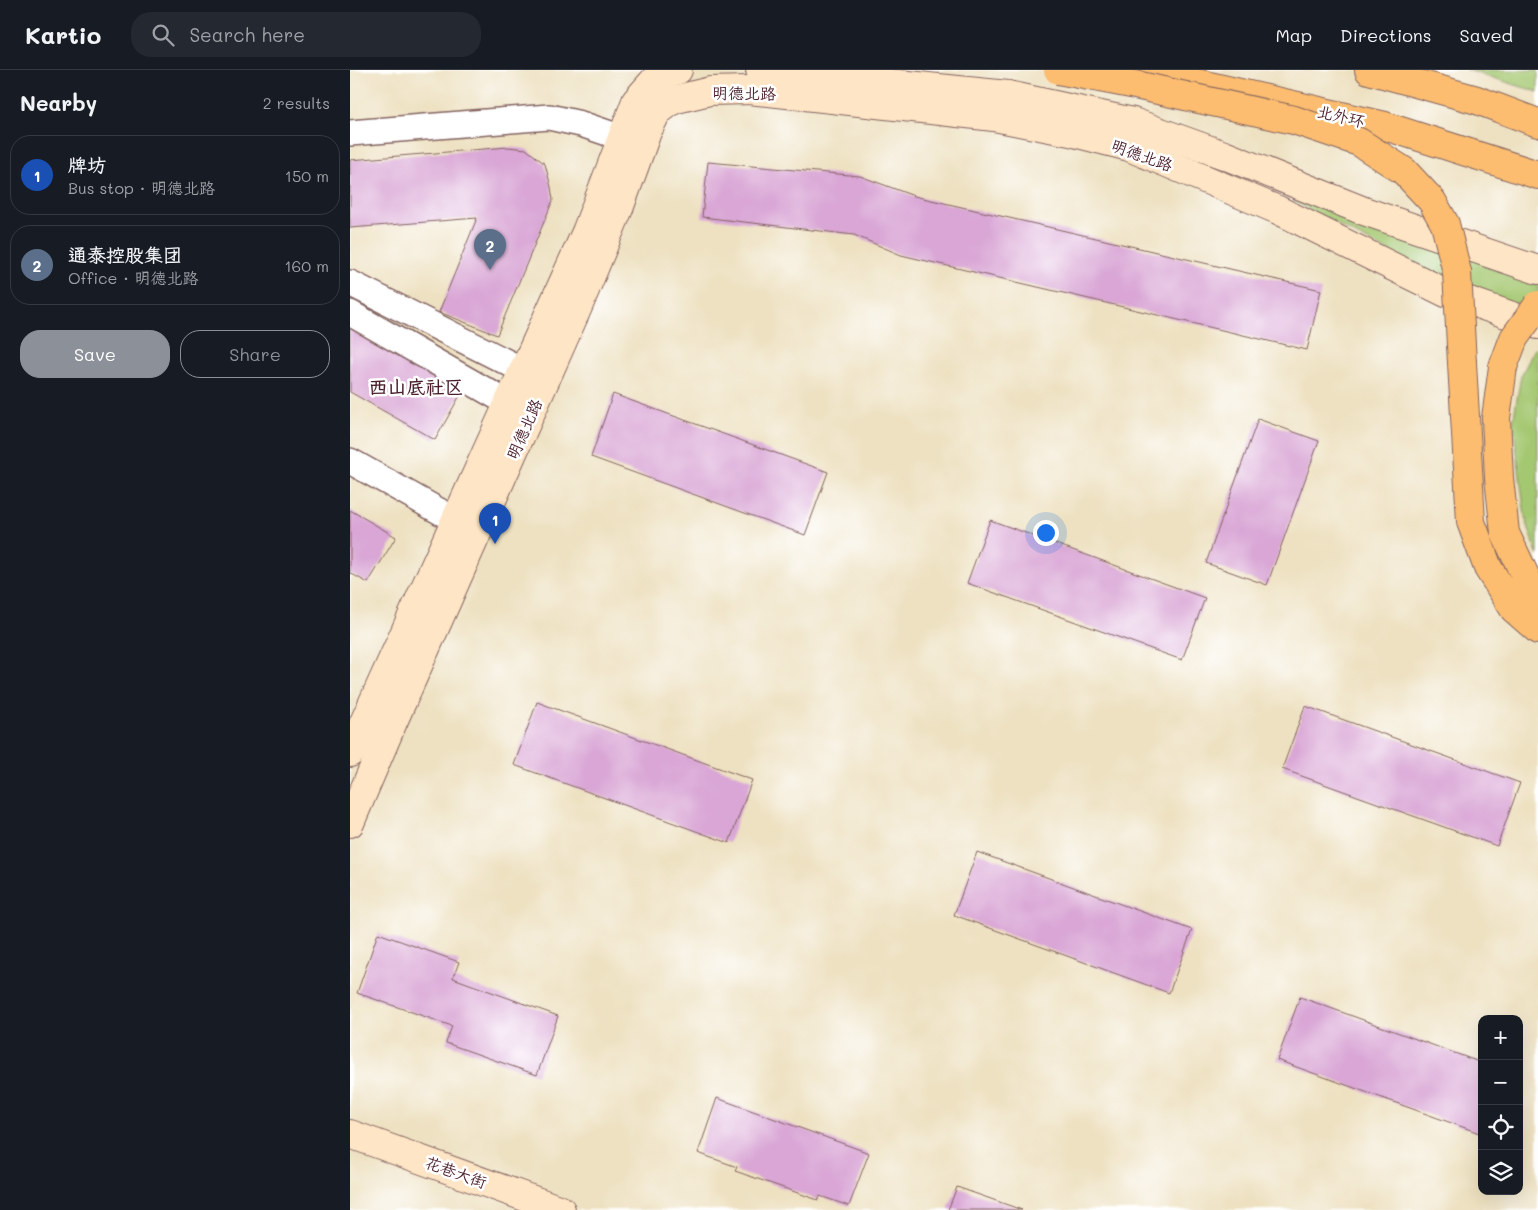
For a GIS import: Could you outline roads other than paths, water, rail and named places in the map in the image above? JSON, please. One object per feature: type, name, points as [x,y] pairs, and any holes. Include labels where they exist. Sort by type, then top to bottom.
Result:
[{"type":"highway","points":[[1058,70],[1294,120],[1359,142],[1404,171],[1432,201],[1445,224],[1457,272],[1471,522],[1488,568],[1514,609],[1538,630]]},
{"type":"highway","name":"北外环","points":[[1140,70],[1385,126],[1538,176]]},
{"type":"highway","points":[[1369,70],[1477,100],[1538,123]]},
{"type":"highway","points":[[1538,305],[1514,338],[1503,367],[1496,418],[1499,478],[1505,533],[1529,584],[1538,597]]},
{"type":"main road","name":"明德北路","points":[[760,70],[1008,94],[1133,122],[1224,155],[1364,211],[1538,270]]},
{"type":"main road","name":"明德北路","points":[[350,823],[390,728],[467,525],[534,377],[620,206],[632,141],[636,101],[657,77],[673,72]]},
{"type":"main road","points":[[673,72],[674,100]]},
{"type":"main road","name":"明德北路","points":[[632,141],[657,112],[674,100],[710,91],[759,92],[994,117],[1070,132],[1129,147],[1278,210],[1446,293],[1538,325]]},
{"type":"main road","name":"明德北路","points":[[350,753],[358,713],[467,525]]},
{"type":"main road","name":"花巷大街","points":[[350,1134],[561,1210]]},
{"type":"street","points":[[350,133],[549,117],[580,124],[632,141]]},
{"type":"street","points":[[350,283],[534,377]]},
{"type":"street","points":[[350,313],[520,407]]},
{"type":"street","points":[[350,461],[467,525]]},
{"type":"street","points":[[358,713],[390,728]]},
{"type":"place","name":"通泰控股集团","points":[[490,270]]},
{"type":"place","name":"牌坊","points":[[495,544]]},
{"type":"district","name":"西山底社区","points":[[416,387]]}]
